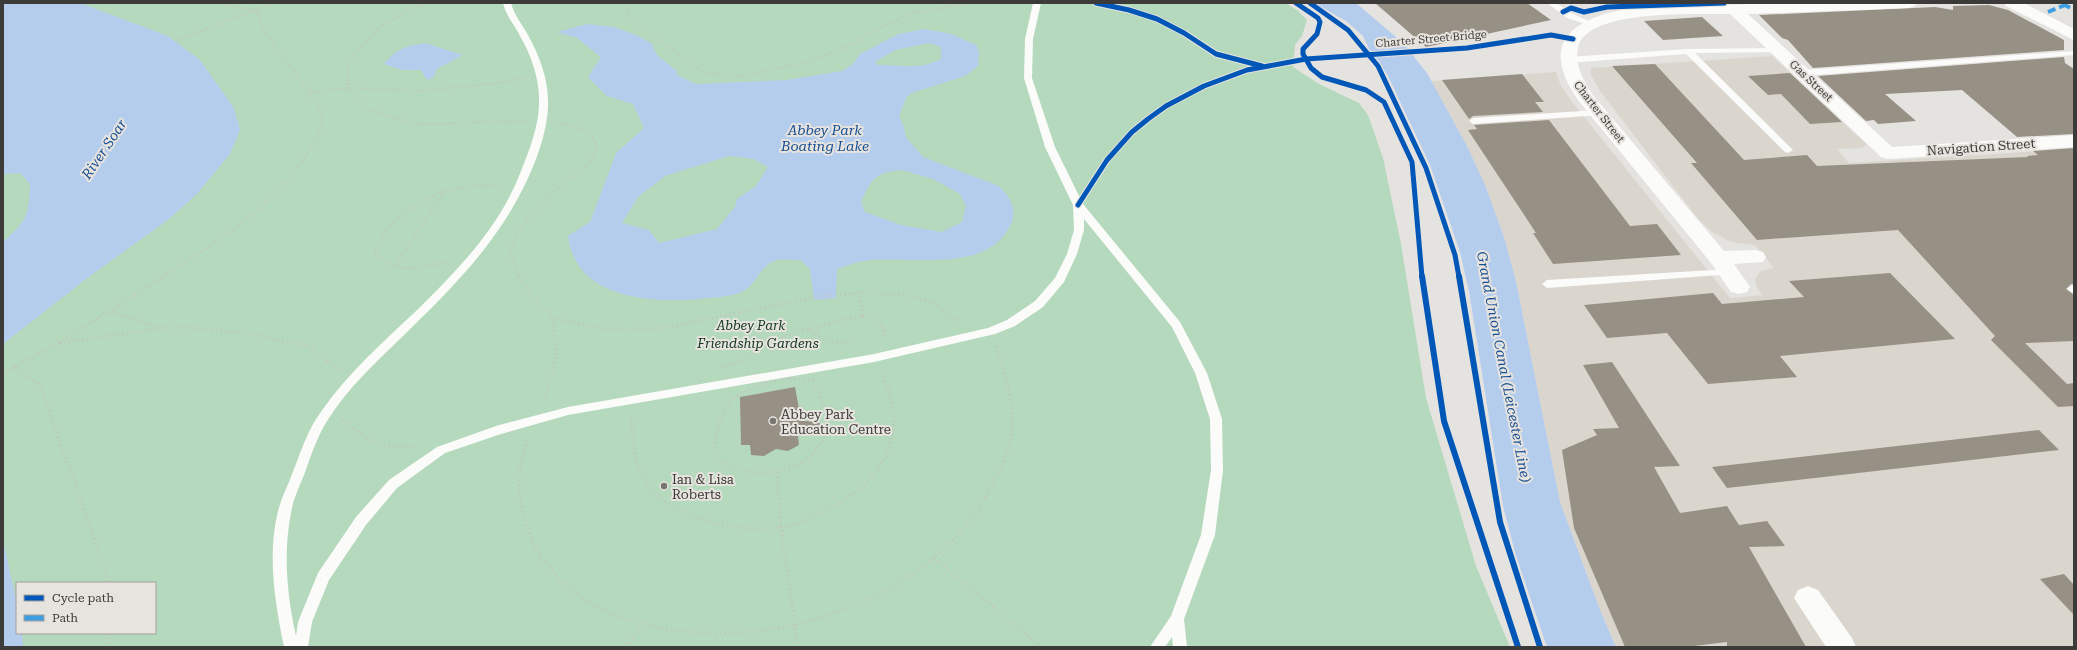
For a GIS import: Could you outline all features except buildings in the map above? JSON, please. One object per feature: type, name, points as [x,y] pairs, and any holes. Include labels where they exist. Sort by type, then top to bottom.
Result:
[{"type":"street","name":"Charter Street","points":[[1739,287],[1723,265],[1574,82],[1568,60],[1573,39],[1578,31],[1589,23],[1612,15],[1631,13],[1909,3]]},
{"type":"street","points":[[2012,3],[2074,35]]},
{"type":"street","name":"Gas Street","points":[[1734,9],[1888,153]]},
{"type":"street","name":"Navigation Street","points":[[1888,153],[2074,141]]},
{"type":"street","points":[[1723,265],[1756,257]]},
{"type":"street","points":[[1808,598],[1842,647]]},
{"type":"lane","points":[[291,647],[286,624],[280,548],[285,513],[313,432],[330,406],[352,381],[454,281],[493,233],[510,207],[527,171],[544,104],[540,72],[523,33],[510,15],[507,3]]},
{"type":"lane","points":[[1037,3],[1029,39],[1028,78],[1050,147],[1078,205],[1176,325],[1201,373],[1216,420],[1217,470],[1208,535],[1176,619],[1157,647]]},
{"type":"lane","points":[[1552,3],[1570,16],[1589,23]]},
{"type":"lane","points":[[1568,60],[1688,51],[1779,50]]},
{"type":"lane","points":[[1688,51],[1788,150]]},
{"type":"lane","points":[[1803,73],[2074,53]]},
{"type":"lane","points":[[1473,121],[1598,113]]},
{"type":"lane","points":[[301,647],[305,622],[323,577],[361,521],[393,484],[441,450],[537,419],[568,411],[874,358],[991,331],[1011,323],[1039,304],[1060,280],[1072,254],[1079,230],[1078,205]]},
{"type":"lane","points":[[1547,284],[1723,265]]},
{"type":"lane","points":[[1176,619],[1180,647]]},
{"type":"path","points":[[215,3],[257,11]]},
{"type":"path","points":[[176,40],[257,11],[274,3]]},
{"type":"path","points":[[432,3],[414,7],[379,27],[348,63],[347,88],[367,109],[416,124],[541,120],[576,126],[595,141],[596,149],[591,159],[580,171],[566,181],[530,217],[518,233],[512,247],[511,260],[528,293],[552,318],[604,330],[630,332],[657,330],[822,296],[860,293],[901,294],[933,302],[950,318],[991,331],[1010,393],[1012,428],[1004,462],[973,518],[934,558],[865,600],[830,615],[764,629],[725,632],[693,632],[642,625],[606,612],[563,582],[537,552],[523,516],[518,488],[519,462],[528,433],[537,419],[553,371],[557,347],[552,318]]},
{"type":"path","points":[[624,3],[633,21],[705,73],[742,76],[809,62],[853,44],[881,27],[914,13],[965,4],[1018,3]]},
{"type":"path","points":[[1310,3],[1348,30],[1378,66],[1426,168],[1455,255],[1500,522],[1540,647]]},
{"type":"path","points":[[3,373],[112,312],[224,237],[272,198],[307,159],[321,130],[322,111],[316,100],[308,93],[261,26],[257,11]]},
{"type":"path","points":[[308,93],[347,88],[421,91],[507,82],[540,72]]},
{"type":"path","points":[[472,259],[437,263],[410,269],[394,267],[375,252],[386,230],[409,209],[445,191],[476,185],[519,188]]},
{"type":"path","points":[[394,267],[445,191]]},
{"type":"path","points":[[860,293],[863,316]]},
{"type":"path","points":[[112,312],[161,328]]},
{"type":"path","points":[[742,360],[770,342],[828,324],[863,316],[878,320],[884,327],[884,342],[888,355]]},
{"type":"path","points":[[58,343],[161,328],[186,327],[260,335],[307,346],[352,381]]},
{"type":"path","points":[[807,330],[813,335],[836,344],[856,343]]},
{"type":"path","points":[[630,401],[634,449],[644,480],[666,503],[686,514],[736,528],[781,527],[816,516],[846,500],[874,477],[890,448],[894,419],[890,386],[874,358]]},
{"type":"path","points":[[14,368],[40,385],[107,574],[107,582]]},
{"type":"path","points":[[790,378],[813,381],[821,399],[828,422],[822,443],[813,453],[795,467],[777,472],[760,474],[748,473],[733,468],[719,459],[714,443],[720,418],[736,395],[752,386],[790,378]]},
{"type":"path","points":[[330,406],[359,436],[382,447],[423,445]]},
{"type":"path","points":[[777,472],[781,527],[796,623],[798,647]]},
{"type":"path","points":[[934,558],[1042,647]]},
{"type":"path","points":[[628,647],[642,625]]},
{"type":"path","points":[[107,634],[107,647]]},
{"type":"shaded area","points":[[1772,56],[1867,145],[1862,148],[1837,149],[1849,163],[2074,149],[2074,647],[1616,647],[1600,610],[1560,502],[1516,281],[1504,237],[1486,187],[1467,146],[1431,81],[1556,72],[1561,86],[1573,103],[1730,298],[1762,295],[1755,281],[1757,276],[1761,271],[1774,268],[1755,245],[1736,243],[1727,240],[1712,232],[1699,220],[1600,91],[1591,75],[1591,68]]},
{"type":"green space","name":"Abbey Park","points":[[3,3],[1285,3],[1297,10],[1307,20],[1302,36],[1295,45],[1293,67],[1319,84],[1359,103],[1368,115],[1383,158],[1401,244],[1426,398],[1476,566],[1510,647],[3,647]]},
{"type":"water","name":"River Soar","points":[[3,3],[80,3],[168,36],[200,60],[234,108],[240,130],[230,154],[197,194],[169,219],[86,279],[3,344],[3,242],[22,223],[25,217],[29,203],[30,184],[20,173],[3,174]]},
{"type":"water","name":"Grand Union Canal (Leicester Line)","points":[[1314,3],[1356,3],[1403,43],[1427,73],[1467,146],[1486,187],[1504,237],[1516,281],[1560,502],[1600,610],[1616,647],[1547,647],[1516,556],[1503,506],[1469,291],[1460,252],[1430,165],[1387,74],[1371,53],[1363,36],[1346,21]]},
{"type":"water","name":"Abbey Park Boating Lake","points":[[587,24],[614,27],[636,35],[651,43],[657,55],[678,72],[675,74],[696,84],[786,80],[842,71],[852,65],[860,54],[899,34],[924,29],[952,34],[976,45],[979,52],[978,66],[965,76],[911,93],[906,98],[899,117],[903,124],[906,137],[923,157],[999,186],[1007,195],[1012,204],[1013,215],[1010,226],[998,242],[983,252],[964,257],[943,260],[863,261],[837,269],[836,298],[814,300],[810,269],[801,260],[777,260],[771,262],[746,289],[741,292],[720,297],[659,300],[618,293],[600,285],[585,273],[574,257],[568,236],[590,222],[616,153],[644,128],[633,104],[607,96],[588,77],[601,57],[577,38],[557,32]],"holes":[[[930,43],[941,47],[941,59],[926,65],[878,65],[875,62],[895,50]],[[729,156],[753,159],[768,167],[756,186],[737,199],[735,207],[717,229],[659,243],[649,230],[622,223],[638,197],[665,176]],[[902,170],[933,179],[960,194],[966,206],[962,222],[942,232],[901,225],[865,212],[861,202],[872,182],[880,175]]]},
{"type":"water","points":[[425,43],[463,55],[437,69],[433,78],[427,80],[421,70],[402,70],[384,64],[388,59],[402,49]]},
{"type":"water","points":[[3,540],[16,599],[16,634],[22,634],[23,647],[3,647]]},
{"type":"marked path","points":[[2063,4],[2074,10]]},
{"type":"marked path","points":[[2048,12],[2065,5]]},
{"type":"cycle path","points":[[1096,3],[1129,10],[1157,19],[1184,33],[1216,54],[1262,66]]},
{"type":"cycle path","points":[[1296,3],[1318,18],[1320,22],[1317,34],[1303,49],[1303,54],[1311,68],[1322,77],[1366,90],[1384,102],[1412,162],[1419,256],[1444,421],[1518,647]]},
{"type":"cycle path","points":[[1310,3],[1348,30],[1378,66],[1426,168],[1455,255],[1500,522],[1540,647]]},
{"type":"cycle path","points":[[1563,12],[1571,8],[1584,12],[1607,7],[1724,3]]},
{"type":"cycle path","name":"Charter Street Bridge","points":[[1078,205],[1107,160],[1132,132],[1148,119],[1166,106],[1204,86],[1247,70],[1306,59],[1467,48],[1551,35],[1573,39]]},
{"type":"place","name":"Abbey Park Education Centre","points":[[773,421]]},
{"type":"place","name":"Ian & Lisa Roberts","points":[[664,486]]},
{"type":"park label","name":"Friendship Gardens","points":[[758,343]]}]
